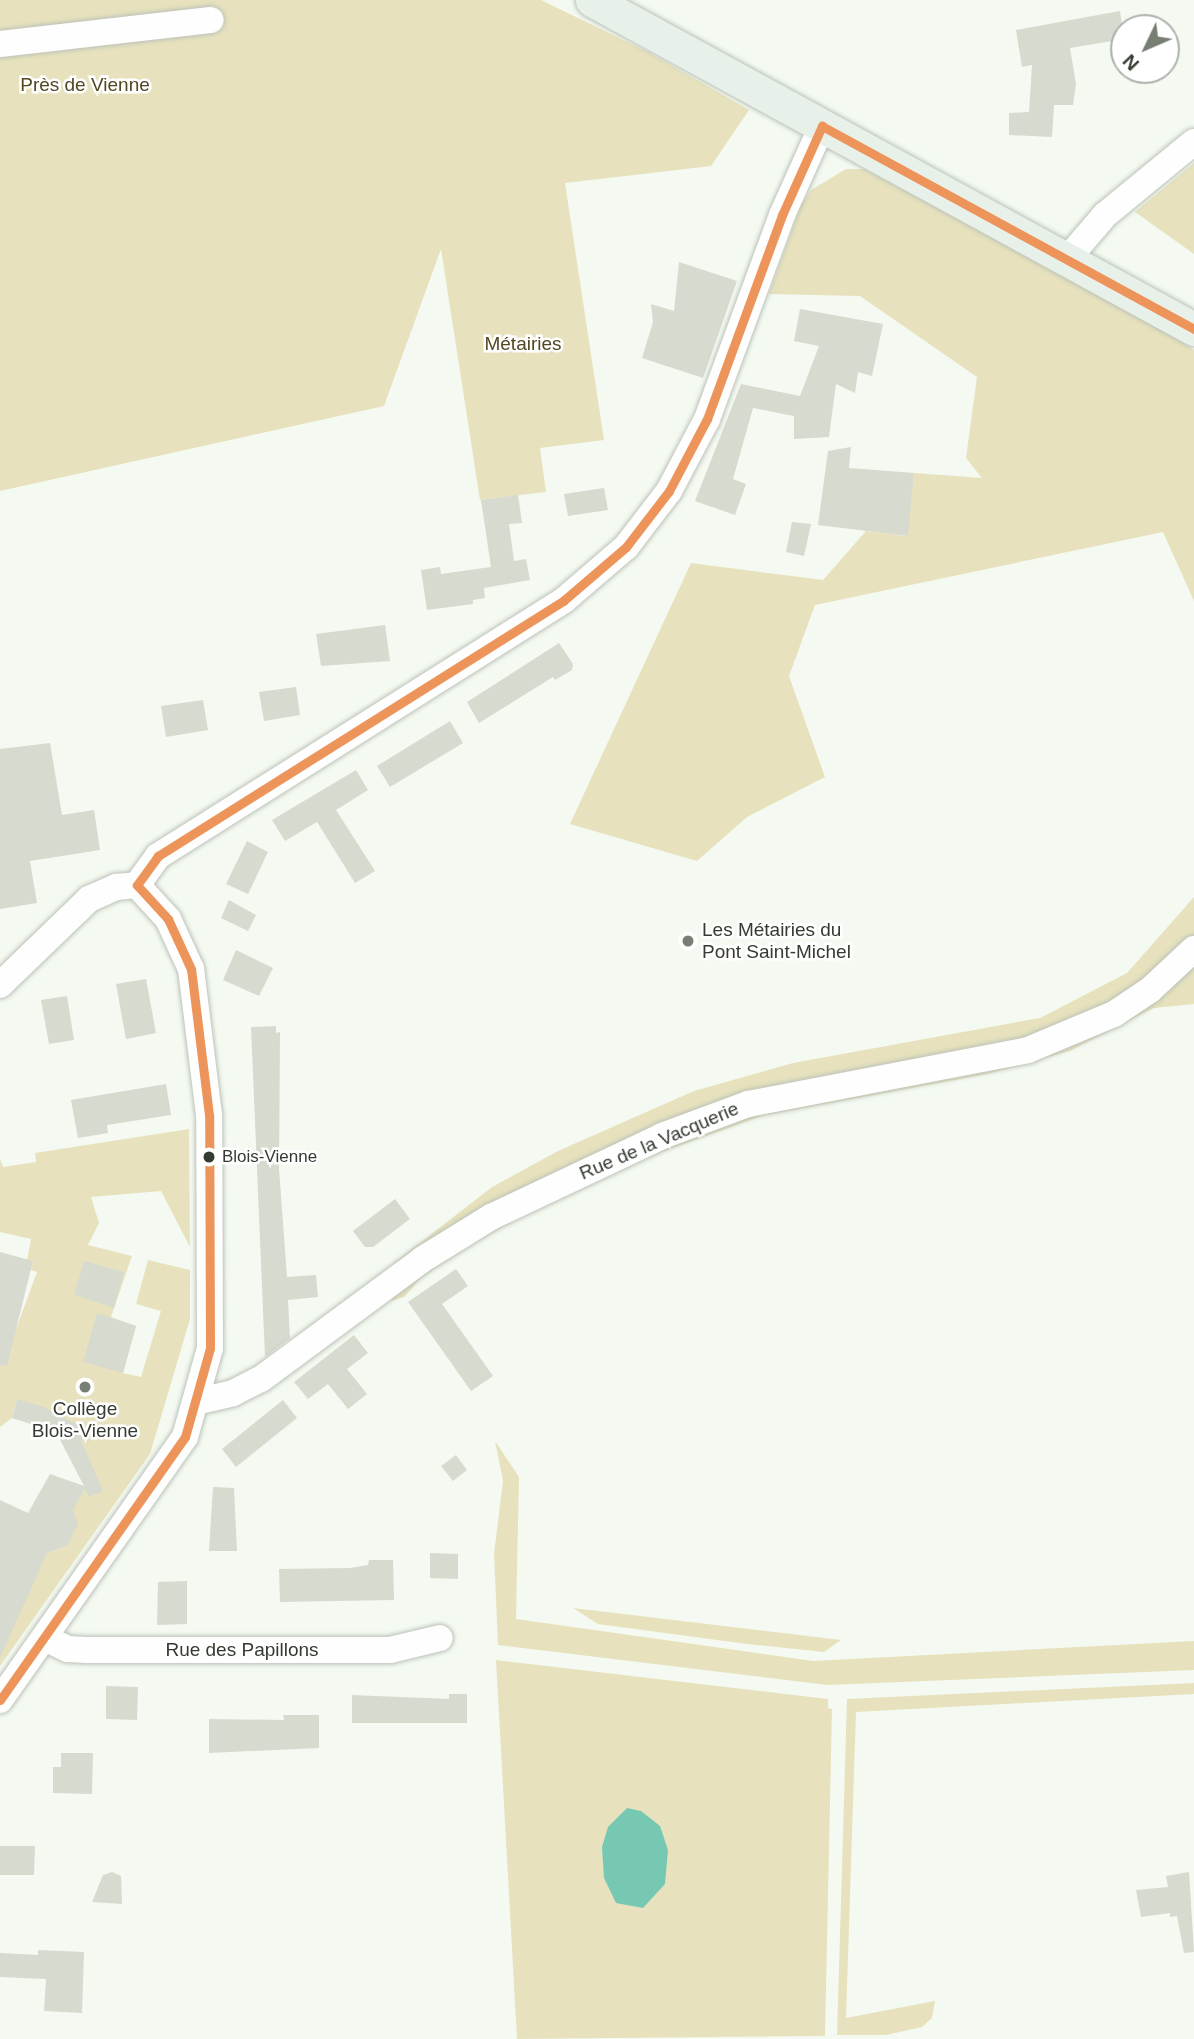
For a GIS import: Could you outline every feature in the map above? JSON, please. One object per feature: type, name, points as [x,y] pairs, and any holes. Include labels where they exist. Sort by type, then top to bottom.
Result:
[{"type":"main road","points":[[593,0],[1069,257],[1194,329]]},
{"type":"street","points":[[0,44],[211,20]]},
{"type":"street","points":[[0,985],[38,944],[89,900],[116,887],[137,885],[168,848],[563,601],[626,547],[669,491],[707,419],[782,215],[822,126]]},
{"type":"street","points":[[1069,257],[1105,215],[1194,142]]},
{"type":"street","points":[[0,1700],[186,1437],[210,1348],[213,1304],[207,1102],[191,969],[168,919],[137,885]]},
{"type":"street","name":"Rue de la Vacquerie","points":[[195,1402],[233,1393],[261,1378],[423,1259],[491,1217],[662,1136],[748,1104],[917,1074],[1039,1046],[1114,1014],[1150,990],[1194,949]]},
{"type":"street","name":"Rue des Papillons","points":[[45,1638],[68,1649],[87,1650],[390,1650],[440,1639]]},
{"type":"green space","points":[[0,0],[541,0],[648,52],[749,110],[711,166],[565,183],[604,440],[540,448],[546,492],[480,500],[441,249],[384,406],[0,491]]},
{"type":"green space","points":[[1194,163],[1194,254],[1135,212]]},
{"type":"green space","points":[[846,169],[864,169],[1158,325],[1194,350],[1194,601],[1163,532],[815,605],[789,676],[825,777],[747,817],[697,861],[570,824],[691,563],[823,580],[866,531],[907,536],[914,473],[982,478],[966,458],[977,377],[860,296],[769,294],[801,205],[811,190]]},
{"type":"green space","points":[[1194,897],[1194,941],[1182,955],[1077,1027],[777,1090],[398,1269],[394,1263],[492,1187],[558,1151],[694,1091],[793,1063],[1040,1018],[1127,973]]},
{"type":"green space","points":[[1194,955],[1194,1004],[1154,1008],[1070,1051],[988,1074],[765,1115],[659,1153],[538,1207],[467,1247],[421,1278],[404,1297],[391,1301],[394,1289],[494,1221],[743,1111],[1019,1057]]},
{"type":"green space","name":"Collège Blois-Vienne","points":[[189,1129],[190,1247],[161,1191],[91,1197],[99,1223],[88,1245],[132,1256],[111,1317],[136,1326],[123,1373],[141,1377],[161,1311],[136,1304],[148,1260],[190,1270],[190,1319],[150,1454],[0,1666],[0,1637],[47,1553],[68,1545],[77,1524],[72,1511],[83,1492],[89,1459],[74,1424],[17,1399],[12,1418],[0,1427],[0,1328],[15,1332],[37,1272],[31,1270],[33,1261],[27,1260],[31,1239],[0,1232],[0,1159],[3,1167],[36,1162],[35,1153]]},
{"type":"green space","points":[[495,1441],[519,1477],[516,1619],[813,1661],[1194,1641],[1194,1670],[827,1685],[498,1645],[494,1554],[503,1481]]},
{"type":"green space","points":[[573,1608],[841,1640],[824,1652],[747,1644],[598,1624]]},
{"type":"green space","points":[[496,1660],[828,1699],[828,1708],[832,1709],[825,2036],[517,2039]]},
{"type":"green space","points":[[1194,1683],[1194,1694],[856,1712],[846,2018],[935,2001],[932,2018],[922,2027],[886,2035],[837,2035],[847,1699]]},
{"type":"shaded area","points":[[627,1808],[641,1811],[660,1826],[668,1850],[665,1884],[643,1908],[616,1903],[604,1878],[602,1847],[608,1827]]},
{"type":"building","points":[[1120,11],[1120,14],[1110,14],[1110,41],[1070,48],[1076,84],[1073,105],[1054,105],[1052,137],[1009,135],[1009,113],[1029,112],[1032,65],[1022,67],[1016,30]]},
{"type":"building","points":[[679,262],[737,281],[703,378],[642,358],[653,322],[651,304],[674,311]]},
{"type":"building","points":[[800,309],[883,324],[872,376],[858,372],[855,393],[836,384],[829,437],[794,439],[794,416],[753,408],[733,479],[746,484],[735,515],[695,501],[741,384],[800,396],[819,346],[794,341]]},
{"type":"building","points":[[851,447],[849,468],[914,473],[908,536],[818,525],[828,451]]},
{"type":"building","points":[[604,488],[608,510],[568,516],[564,494]]},
{"type":"building","points":[[518,495],[522,523],[509,524],[514,561],[526,559],[530,580],[484,588],[485,598],[473,600],[473,604],[427,610],[421,570],[440,567],[441,574],[491,567],[481,500]]},
{"type":"building","points":[[792,522],[811,524],[804,556],[786,552]]},
{"type":"building","points":[[385,625],[390,661],[321,666],[316,634]]},
{"type":"building","points":[[559,643],[573,664],[572,670],[555,680],[553,677],[479,723],[467,702]]},
{"type":"building","points":[[296,687],[300,715],[264,721],[259,692]]},
{"type":"building","points":[[203,700],[208,730],[166,737],[161,706]]},
{"type":"building","points":[[450,721],[463,743],[390,787],[377,766]]},
{"type":"building","points":[[50,743],[62,815],[94,810],[100,850],[30,861],[37,903],[0,909],[0,749]]},
{"type":"building","points":[[356,770],[368,790],[336,810],[375,871],[355,883],[317,822],[285,841],[272,820]]},
{"type":"building","points":[[247,841],[268,852],[248,894],[226,884]]},
{"type":"building","points":[[229,900],[256,915],[248,931],[221,918]]},
{"type":"building","points":[[236,950],[273,968],[259,996],[223,980]]},
{"type":"building","points":[[146,979],[156,1033],[126,1039],[116,984]]},
{"type":"building","points":[[67,996],[74,1040],[49,1044],[41,1000]]},
{"type":"building","points":[[276,1026],[276,1033],[280,1032],[279,1169],[287,1277],[316,1275],[318,1297],[288,1300],[290,1338],[265,1357],[251,1027]]},
{"type":"building","points":[[166,1084],[171,1115],[107,1125],[108,1133],[78,1138],[71,1100]]},
{"type":"building","points":[[395,1199],[410,1219],[373,1247],[365,1247],[353,1231]]},
{"type":"building","points":[[0,1252],[33,1261],[7,1366],[0,1365]]},
{"type":"building","points":[[84,1261],[124,1272],[114,1308],[74,1295]]},
{"type":"building","points":[[456,1269],[468,1286],[442,1304],[493,1376],[471,1391],[408,1302]]},
{"type":"building","points":[[97,1313],[136,1326],[123,1373],[83,1362]]},
{"type":"building","points":[[354,1335],[368,1353],[347,1369],[367,1394],[348,1409],[328,1384],[308,1399],[294,1382]]},
{"type":"building","points":[[17,1399],[44,1407],[93,1433],[89,1442],[81,1440],[103,1491],[89,1497],[85,1489],[73,1510],[78,1524],[68,1545],[47,1553],[0,1658],[0,1500],[28,1513],[50,1474],[84,1486],[56,1432],[12,1418]]},
{"type":"building","points":[[283,1400],[297,1418],[236,1467],[222,1449]]},
{"type":"building","points":[[456,1455],[467,1470],[453,1481],[441,1466]]},
{"type":"building","points":[[213,1487],[234,1488],[237,1551],[209,1551]]},
{"type":"building","points":[[430,1553],[458,1554],[458,1579],[430,1578]]},
{"type":"building","points":[[369,1560],[393,1560],[394,1600],[280,1602],[279,1569],[350,1568],[368,1565]]},
{"type":"building","points":[[187,1581],[187,1624],[157,1625],[158,1582]]},
{"type":"building","points":[[106,1686],[138,1687],[137,1720],[106,1719]]},
{"type":"building","points":[[449,1694],[467,1694],[467,1723],[352,1723],[352,1695],[449,1699]]},
{"type":"building","points":[[283,1715],[319,1715],[319,1748],[209,1753],[209,1719],[284,1720]]},
{"type":"building","points":[[61,1753],[93,1753],[92,1794],[53,1793],[53,1767],[61,1767]]},
{"type":"building","points":[[0,1846],[35,1846],[34,1875],[0,1875]]},
{"type":"building","points":[[112,1872],[121,1876],[122,1904],[92,1902],[103,1875]]},
{"type":"building","points":[[1189,1872],[1194,1952],[1184,1953],[1177,1916],[1170,1917],[1170,1913],[1141,1917],[1136,1890],[1168,1887],[1166,1876]]},
{"type":"building","points":[[38,1950],[84,1952],[82,2013],[44,2011],[46,1979],[0,1977],[0,1953],[38,1955]]},
{"type":"transit line","points":[[822,126],[1194,329]]},
{"type":"transit line","points":[[137,885],[158,856],[563,601],[626,547],[669,491],[707,419],[782,215],[822,126]]},
{"type":"transit line","points":[[0,1700],[185,1437],[210,1348],[209,1115],[191,969],[168,919],[137,885]]},
{"type":"place","name":"Les Métairies du Pont Saint-Michel","points":[[688,941]]},
{"type":"place","name":"Blois-Vienne","points":[[209,1157]]},
{"type":"place","name":"Collège Blois-Vienne","points":[[85,1387]]},
{"type":"park label","name":"Près de Vienne","points":[[85,85]]},
{"type":"park label","name":"Métairies","points":[[523,344]]}]
